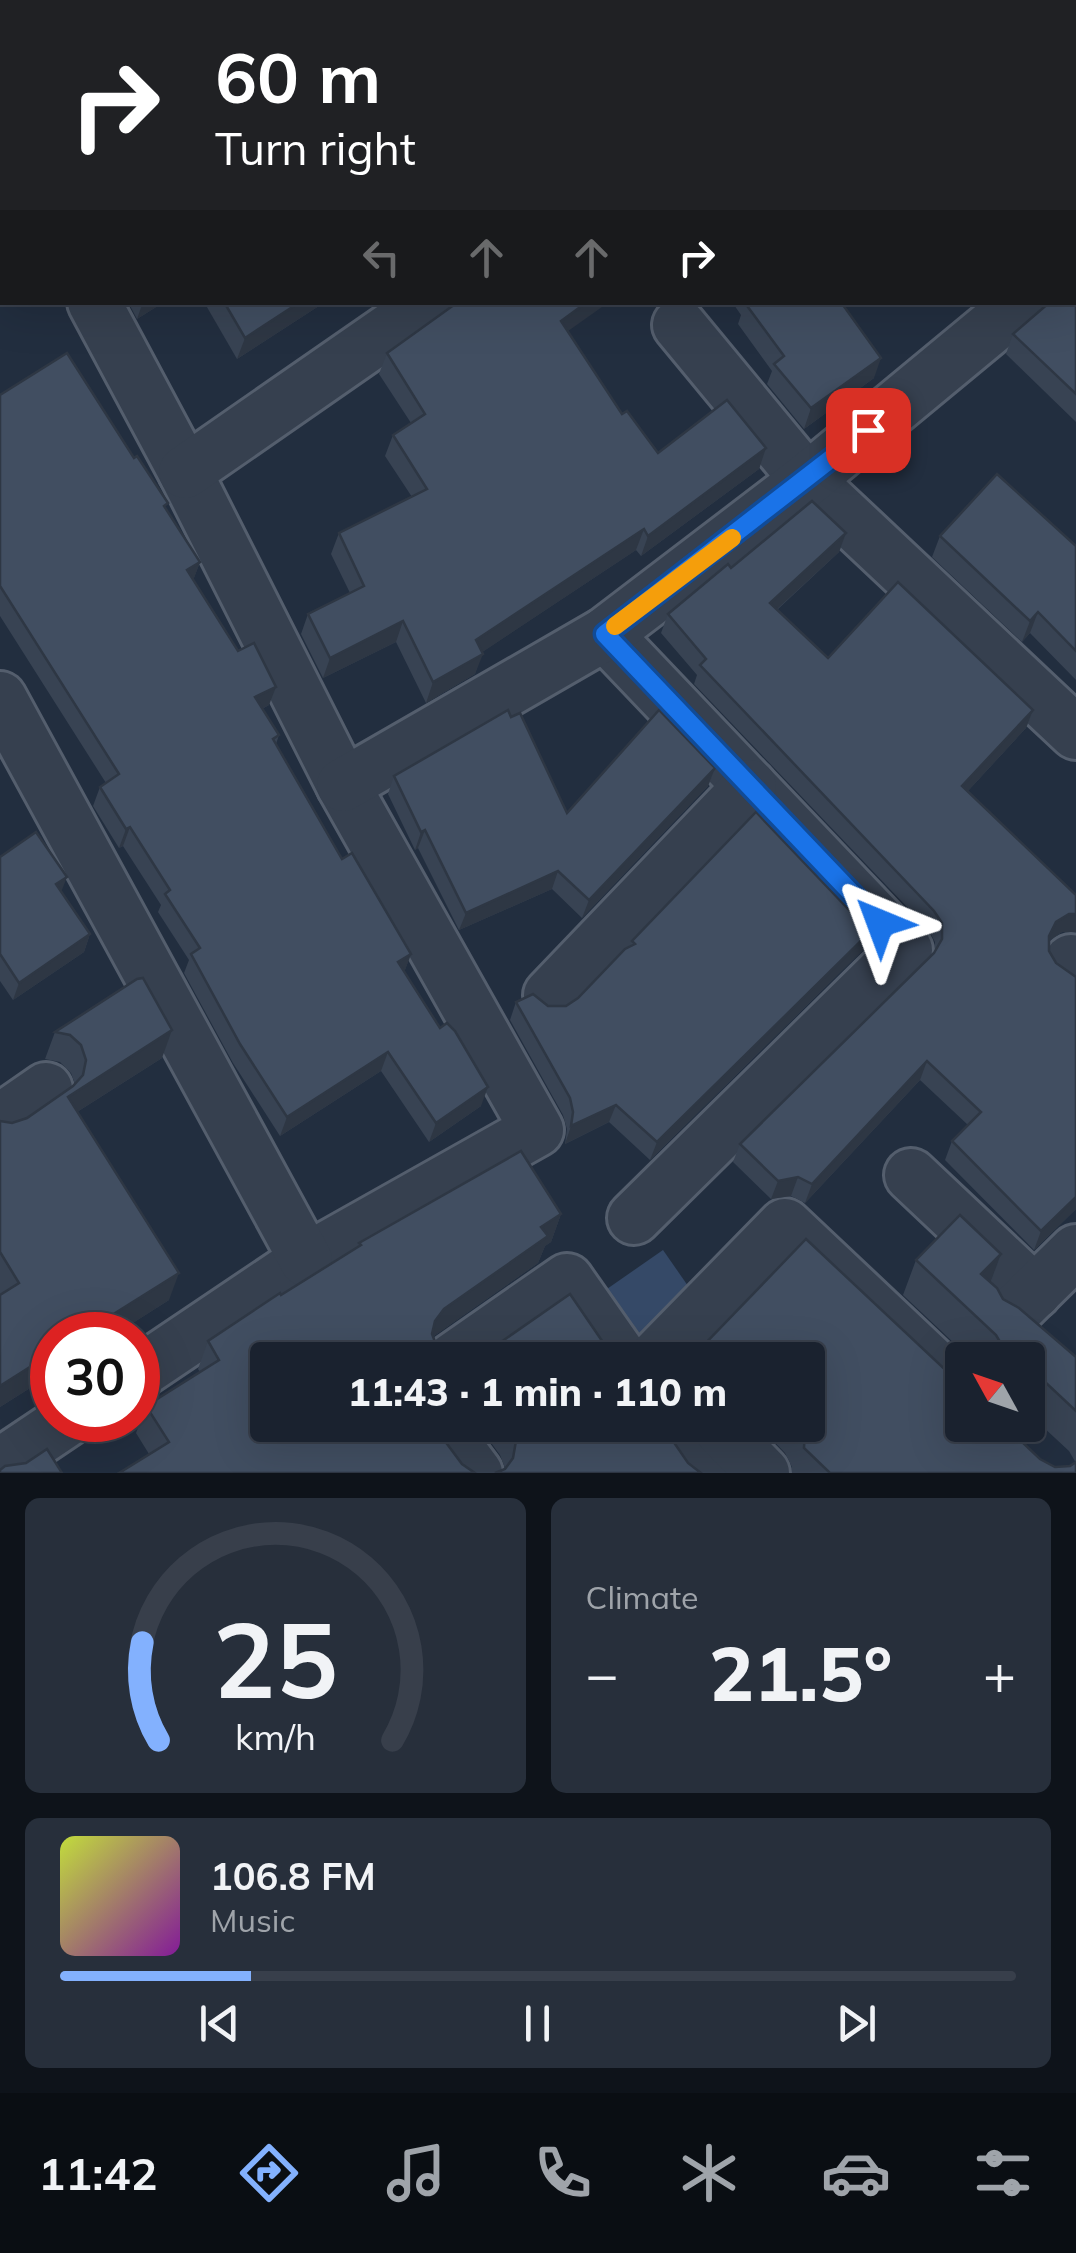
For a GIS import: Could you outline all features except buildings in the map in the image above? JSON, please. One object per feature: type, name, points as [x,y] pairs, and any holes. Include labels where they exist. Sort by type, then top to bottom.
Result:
[{"type":"street","points":[[96,305],[186,472],[343,784],[537,1130],[306,1260],[160,1358]]},
{"type":"street","points":[[186,472],[426,305]]},
{"type":"street","points":[[343,784],[605,634],[807,480],[1018,305]]},
{"type":"street","points":[[679,325],[807,480],[1076,733]]},
{"type":"street","points":[[605,634],[906,950],[634,1218]]},
{"type":"street","points":[[0,698],[306,1260]]},
{"type":"street","points":[[550,994],[750,786]]},
{"type":"street","points":[[0,1122],[46,1089]]},
{"type":"street","points":[[912,1175],[1024,1303],[1076,1251]]},
{"type":"street","points":[[671,1342],[785,1225],[945,1376]]},
{"type":"street","points":[[478,1342],[566,1280],[610,1342]]},
{"type":"street","points":[[0,1465],[34,1442]]},
{"type":"street","points":[[453,1442],[476,1473]]},
{"type":"street","points":[[681,1442],[703,1473]]},
{"type":"street","points":[[733,1442],[763,1473]]},
{"type":"water","points":[[663,1250],[695,1296],[628,1342],[624,1342],[594,1298]]},
{"type":"slow traffic","points":[[615,626],[732,538]]},
{"type":"route","points":[[868,430],[605,634],[880,923]]}]
